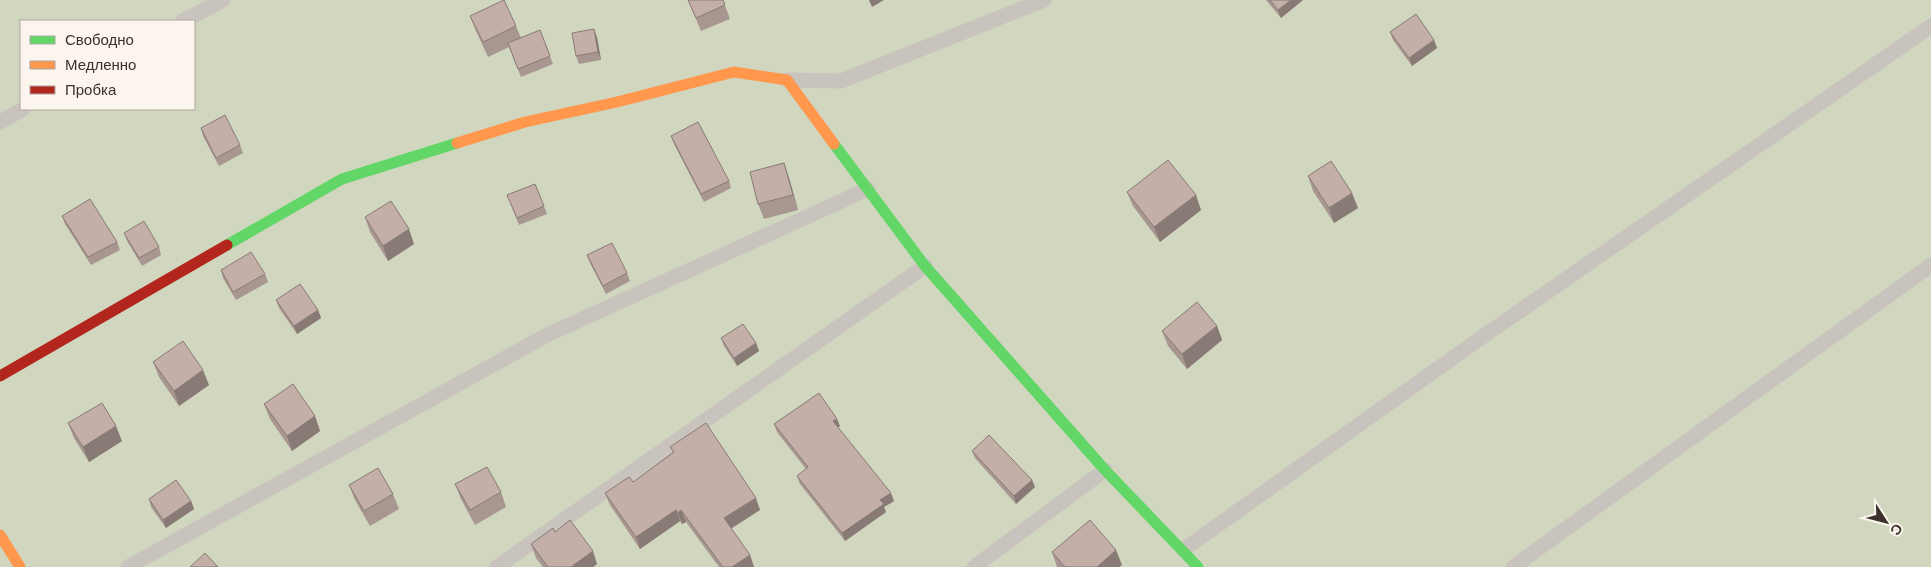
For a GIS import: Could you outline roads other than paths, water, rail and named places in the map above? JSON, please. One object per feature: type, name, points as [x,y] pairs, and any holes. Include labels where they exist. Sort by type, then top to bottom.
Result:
[{"type":"street","points":[[0,376],[342,179],[525,122],[617,102],[734,72],[787,80],[925,266],[1105,470],[1198,567]]},
{"type":"street","points":[[0,535],[20,567]]},
{"type":"lane","points":[[185,20],[222,0]]},
{"type":"lane","points":[[787,80],[841,81],[1044,0]]},
{"type":"lane","points":[[1183,550],[1478,340],[1931,26]]},
{"type":"lane","points":[[0,122],[22,110]]},
{"type":"lane","points":[[128,567],[547,335],[868,189]]},
{"type":"lane","points":[[1513,567],[1931,265]]},
{"type":"lane","points":[[497,567],[925,266]]},
{"type":"lane","points":[[974,567],[1105,470]]}]
